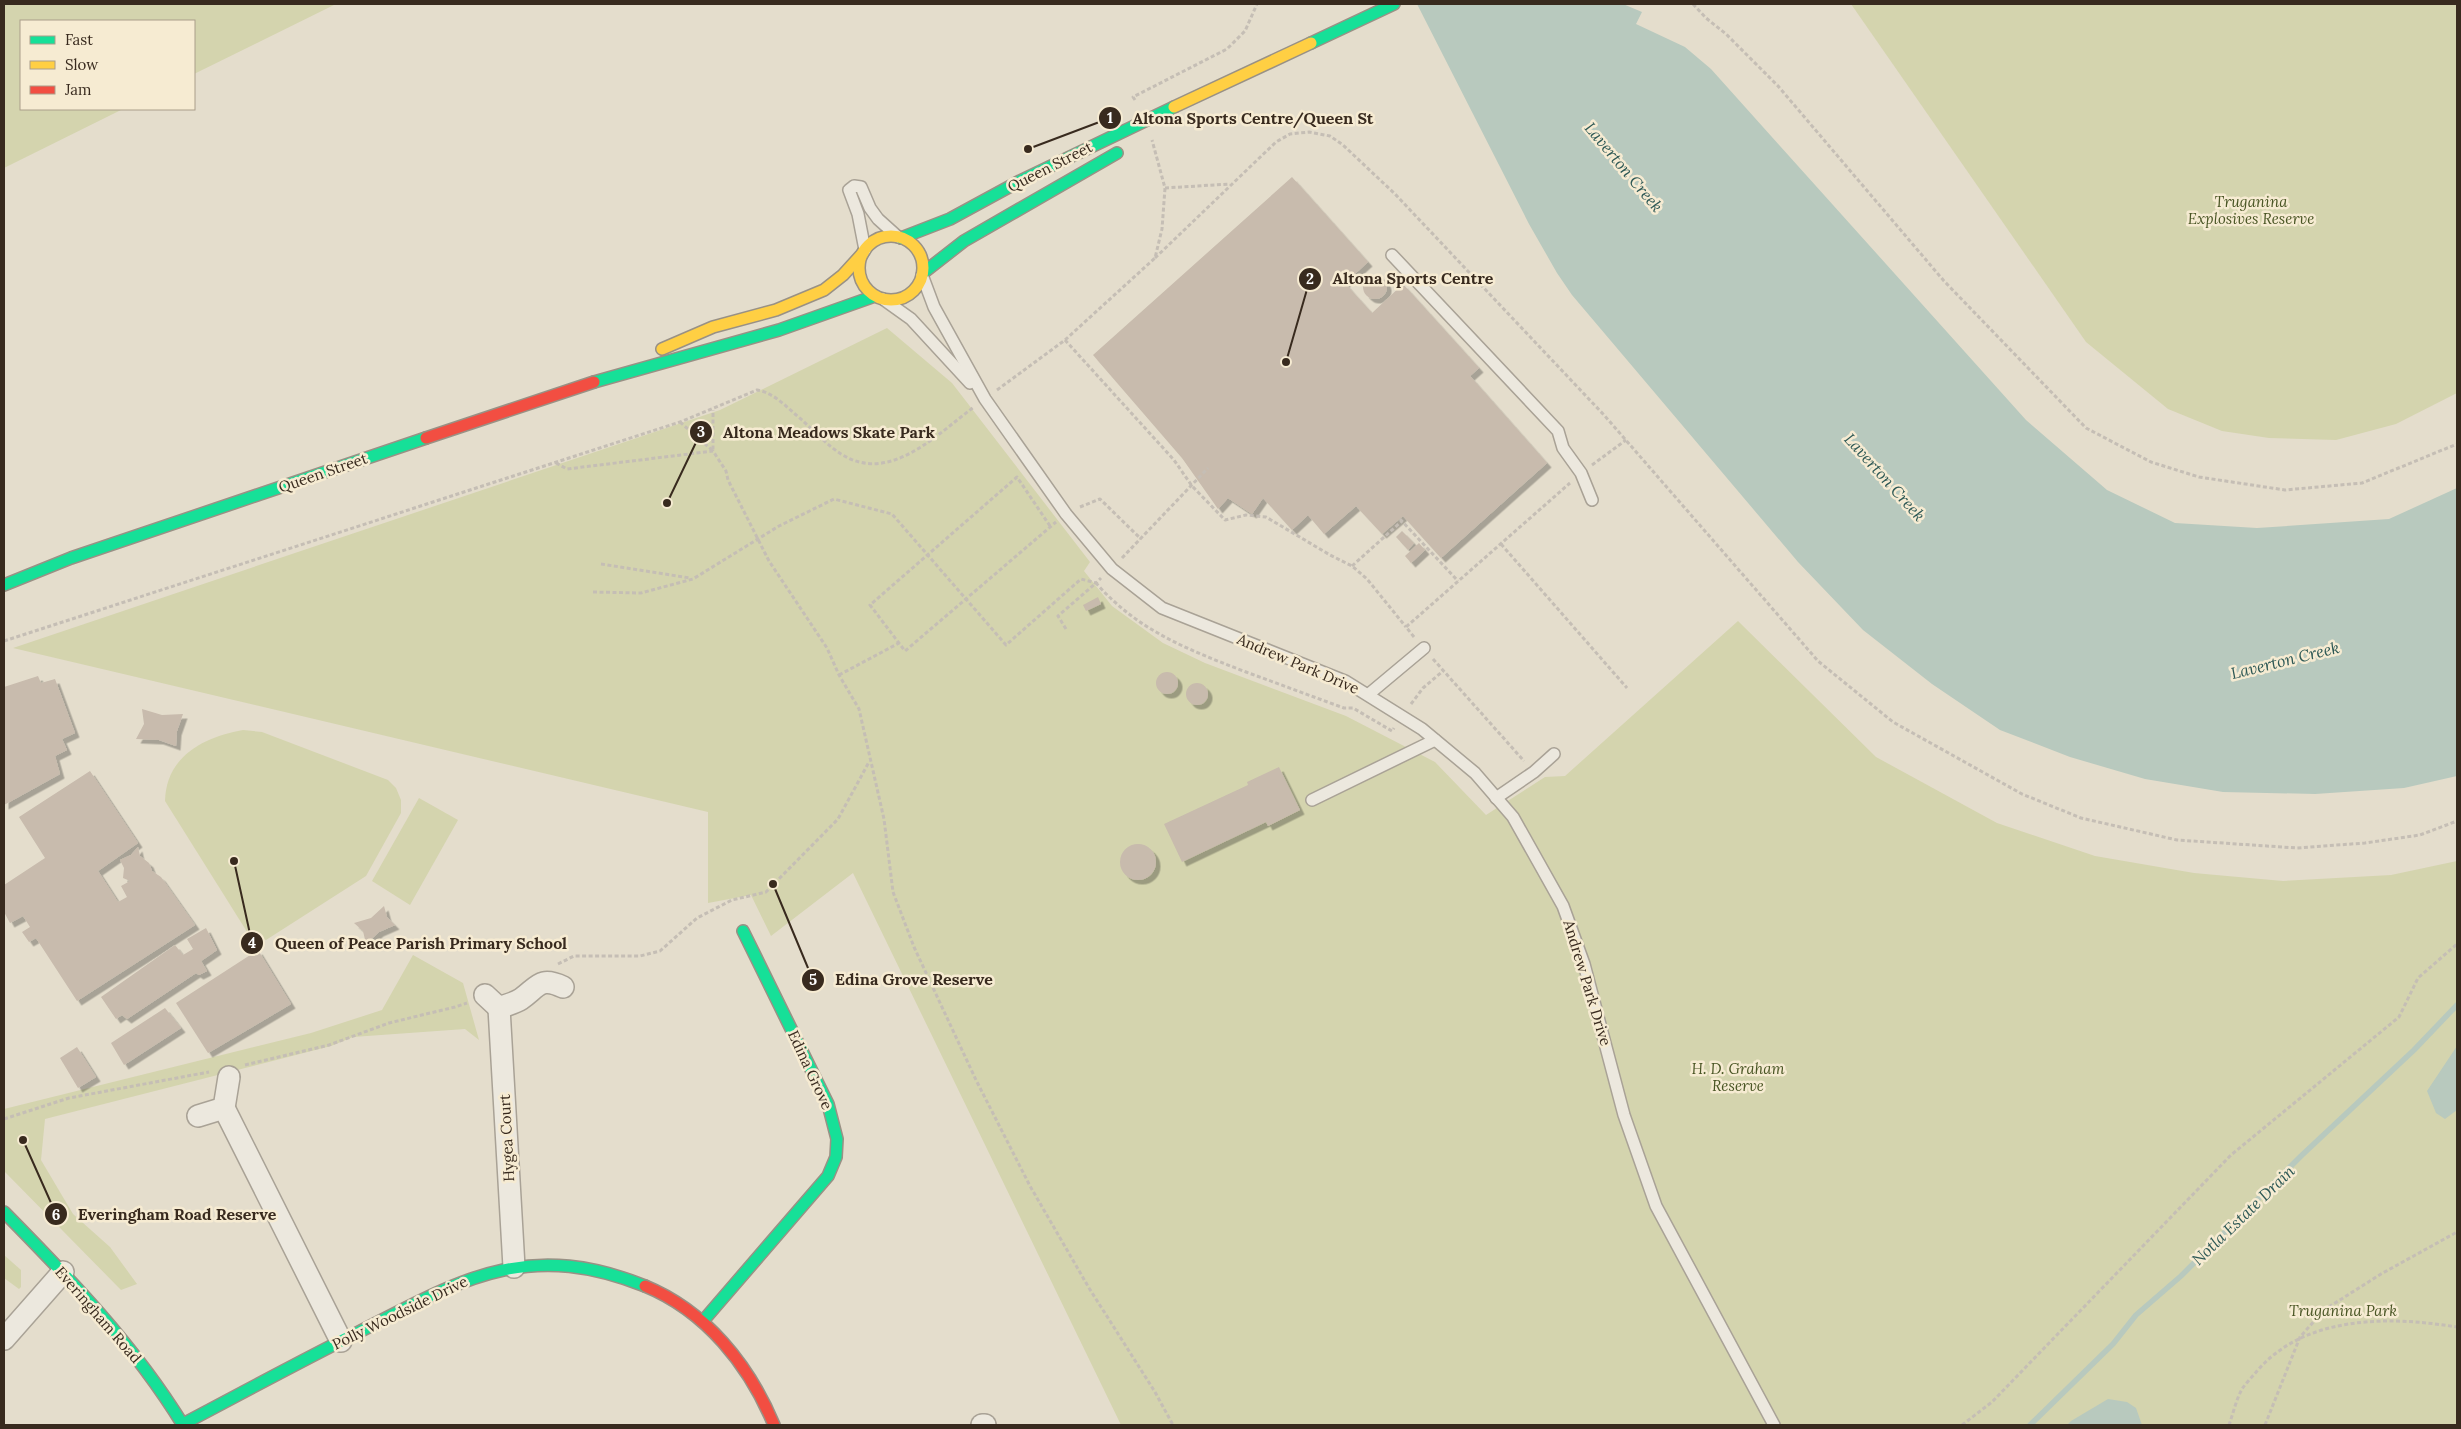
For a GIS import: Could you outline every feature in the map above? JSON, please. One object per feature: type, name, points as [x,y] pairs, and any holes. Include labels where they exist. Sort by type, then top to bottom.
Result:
[{"type":"main road","name":"Queen Street","points":[[900,238],[950,219],[1020,181],[1127,129],[1394,4]]},
{"type":"main road","name":"Queen Street","points":[[1175,120],[1281,58]]},
{"type":"main road","name":"Queen Street","points":[[922,274],[964,241],[1128,146]]},
{"type":"main road","points":[[879,238],[900,238],[910,243],[918,252],[922,262],[922,274],[911,292],[893,300],[879,298],[867,290],[859,272],[864,251],[879,238]]},
{"type":"main road","name":"Queen Street","points":[[576,387],[713,327],[776,310],[824,290],[844,274],[864,251]]},
{"type":"main road","name":"Queen Street","points":[[4,585],[71,558],[576,387],[780,330],[879,298]]},
{"type":"main road","name":"Queen Street","points":[[26,563],[71,558]]},
{"type":"main road","name":"Edina Grove","points":[[703,1321],[828,1176],[836,1157],[837,1139],[828,1104],[743,932]]},
{"type":"main road","name":"Everingham Road","points":[[4,1212],[63,1272],[131,1350],[183,1424]]},
{"type":"main road","name":"Polly Woodside Drive","points":[[183,1424],[450,1286],[514,1267],[573,1265],[614,1273],[657,1290],[703,1321],[736,1357],[766,1405],[774,1425]]},
{"type":"street","points":[[492,1002],[521,999],[541,983],[552,982],[563,987]]},
{"type":"street","name":"Hygea Court","points":[[492,1002],[514,1267]]},
{"type":"street","points":[[226,1072],[224,1108],[341,1341]]},
{"type":"street","points":[[198,1116],[224,1108]]},
{"type":"street","points":[[4,1339],[63,1272]]},
{"type":"lane","points":[[864,251],[858,214],[849,190],[854,186],[861,187],[870,208],[878,219],[900,238]]},
{"type":"lane","points":[[1392,255],[1558,431],[1563,448],[1581,473],[1592,500]]},
{"type":"lane","name":"Andrew Park Drive","points":[[922,274],[934,307],[984,399]]},
{"type":"lane","name":"Andrew Park Drive","points":[[879,298],[911,319],[931,338],[984,399],[1066,514],[1112,569],[1162,608],[1345,681],[1369,694],[1435,740],[1475,773],[1513,817],[1563,906],[1584,964],[1627,1124],[1656,1206],[1774,1425]]},
{"type":"lane","points":[[1369,694],[1424,648]]},
{"type":"lane","points":[[1312,800],[1435,740]]},
{"type":"lane","points":[[1496,798],[1534,772],[1554,754]]},
{"type":"path","points":[[1133,97],[1227,49],[1245,30],[1257,4]]},
{"type":"path","points":[[1693,4],[1778,86],[1944,281],[2086,428],[2151,462],[2199,477],[2285,490],[2362,483],[2457,444]]},
{"type":"path","points":[[1155,258],[1276,142],[1290,134],[1309,132],[1330,136],[1343,145],[1395,194],[1626,440],[1818,661],[1893,722],[2022,794],[2082,818],[2177,840],[2297,848],[2365,843],[2411,836],[2457,821]]},
{"type":"path","points":[[1165,188],[1231,184]]},
{"type":"path","points":[[1066,340],[1174,460],[1192,486],[1225,520],[1246,514],[1266,517],[1330,556],[1352,566],[1367,579],[1443,671],[1534,772]]},
{"type":"path","points":[[4,641],[680,422],[713,410],[757,390]]},
{"type":"path","points":[[713,410],[713,451]]},
{"type":"path","points":[[680,422],[713,451],[726,471],[728,480],[769,561],[827,648],[839,675],[859,709],[884,819],[893,892],[914,947],[976,1080],[1030,1186],[1089,1288],[1155,1392],[1172,1425]]},
{"type":"path","points":[[1406,627],[1581,473],[1626,440]]},
{"type":"path","points":[[555,463],[568,469],[713,451]]},
{"type":"path","points":[[1066,629],[1058,616],[1112,569],[1208,468]]},
{"type":"path","points":[[1017,477],[1050,526],[905,651],[870,605],[928,555],[1017,477]]},
{"type":"path","points":[[593,592],[640,593],[693,578],[758,537],[834,499],[892,514],[1006,644],[1081,579],[1096,583],[1115,604],[1160,636],[1189,650],[1344,708],[1353,708],[1392,731],[1423,688],[1443,671]]},
{"type":"path","points":[[1066,514],[1100,499],[1141,539]]},
{"type":"path","points":[[1352,566],[1401,520],[1458,581]]},
{"type":"path","points":[[1501,544],[1627,688]]},
{"type":"path","points":[[600,564],[693,578]]},
{"type":"path","points":[[839,675],[899,643]]},
{"type":"path","points":[[553,966],[574,956],[640,956],[660,951],[697,918],[732,900],[766,892],[838,819],[870,761]]},
{"type":"path","points":[[1962,1425],[1992,1402],[2231,1154],[2399,1017],[2418,978],[2457,944]]},
{"type":"path","points":[[4,1119],[69,1098],[226,1072],[330,1045],[389,1023],[455,1008],[492,1002]]},
{"type":"path","points":[[2229,1425],[2242,1389],[2269,1358],[2300,1337],[2324,1310],[2381,1274],[2457,1232]]},
{"type":"path","points":[[2300,1337],[2353,1322],[2430,1322],[2457,1327]]},
{"type":"path","points":[[2265,1425],[2300,1337]]},
{"type":"path","points":[[2266,1420],[2271,1425]]},
{"type":"green space","points":[[4,4],[336,4],[195,74],[195,20],[20,20],[20,110],[121,110],[4,168]]},
{"type":"green space","name":"Truganina Explosives Reserve","points":[[1851,4],[2457,4],[2457,393],[2396,424],[2336,440],[2269,438],[2222,431],[2168,409],[2086,342]]},
{"type":"green space","name":"H. D. Graham Reserve","points":[[887,328],[952,383],[1090,562],[1084,571],[1112,606],[1163,643],[1205,663],[1346,716],[1435,762],[1486,815],[1545,777],[1565,776],[1738,621],[1876,757],[1997,823],[2095,856],[2194,873],[2283,881],[2391,875],[2457,861],[2457,1425],[1121,1425],[853,873],[771,936],[751,895],[708,903],[708,812],[13,648],[720,410]]},
{"type":"green space","points":[[243,730],[262,732],[388,780],[396,788],[401,800],[401,813],[366,876],[266,940],[249,935],[165,801],[167,785],[172,772],[190,751],[214,738]]},
{"type":"green space","points":[[419,798],[458,820],[410,905],[372,881]]},
{"type":"green space","points":[[413,955],[463,983],[479,1040],[465,1029],[353,1037],[331,1046],[45,1119],[41,1160],[73,1214],[110,1247],[137,1284],[121,1290],[4,1171],[4,1109],[311,1033],[382,1010]]},
{"type":"green space","points":[[4,1255],[21,1270],[21,1287],[19,1289],[4,1278]]},
{"type":"water","name":"Laverton Creek","points":[[1417,4],[1623,4],[1642,12],[1636,24],[1685,47],[1711,69],[2026,420],[2107,490],[2175,523],[2257,528],[2389,519],[2457,488],[2457,776],[2404,788],[2315,794],[2223,792],[2145,779],[2070,757],[2000,730],[1932,684],[1863,630],[1798,562],[1572,295],[1529,224]]},
{"type":"water","points":[[2457,1046],[2457,1110],[2445,1119],[2436,1113],[2427,1091]]},
{"type":"water","points":[[2108,1399],[2127,1402],[2136,1408],[2142,1425],[2067,1425],[2071,1421]]},
{"type":"building","points":[[1292,177],[1368,262],[1345,283],[1351,290],[1372,313],[1403,284],[1479,368],[1470,376],[1547,463],[1441,558],[1403,516],[1382,534],[1356,506],[1324,534],[1308,515],[1292,530],[1263,498],[1252,514],[1228,498],[1218,509],[1182,458],[1093,355]]},
{"type":"building","points":[[1375,275],[1380,276],[1386,282],[1386,292],[1380,298],[1375,299],[1370,298],[1364,292],[1363,287],[1364,282],[1370,276]]},
{"type":"building","points":[[1402,531],[1414,543],[1408,550],[1396,537]]},
{"type":"building","points":[[1419,543],[1425,550],[1411,563],[1405,556]]},
{"type":"building","points":[[1098,597],[1101,604],[1086,611],[1083,605]]},
{"type":"building","points":[[1167,672],[1175,675],[1178,683],[1175,691],[1167,694],[1159,691],[1156,683],[1159,675]]},
{"type":"building","points":[[38,676],[41,683],[55,679],[75,733],[62,739],[67,750],[55,756],[60,774],[4,805],[4,687]]},
{"type":"building","points":[[1197,683],[1205,686],[1208,694],[1205,702],[1197,705],[1189,702],[1186,694],[1189,686]]},
{"type":"building","points":[[142,709],[162,715],[183,714],[177,731],[176,746],[159,740],[136,739],[144,724]]},
{"type":"building","points":[[1279,767],[1300,810],[1268,826],[1266,822],[1182,862],[1164,824],[1248,785],[1247,782]]},
{"type":"building","points":[[90,771],[138,843],[98,871],[118,902],[127,897],[121,886],[130,881],[123,878],[124,868],[120,860],[131,855],[138,847],[140,856],[149,863],[152,871],[161,877],[195,925],[77,1001],[36,938],[29,942],[22,932],[30,927],[23,916],[10,923],[4,912],[4,885],[45,858],[19,817]]},
{"type":"building","points":[[1138,844],[1145,845],[1151,849],[1155,855],[1155,869],[1151,875],[1145,879],[1138,880],[1131,879],[1125,875],[1121,869],[1120,862],[1121,855],[1125,849],[1131,845]]},
{"type":"building","points":[[384,906],[387,917],[395,925],[379,932],[366,944],[363,931],[354,923],[371,918]]},
{"type":"building","points":[[206,928],[217,950],[201,961],[207,971],[199,975],[196,973],[127,1019],[122,1015],[116,1019],[101,997],[175,945],[183,955],[193,949],[187,939]]},
{"type":"building","points":[[258,950],[291,1004],[208,1053],[176,1003]]},
{"type":"building","points":[[165,1008],[181,1028],[124,1065],[111,1043]]},
{"type":"building","points":[[77,1047],[96,1077],[78,1088],[60,1058]]},
{"type":"waterway","name":"Notla Estate Drain","points":[[2030,1425],[2113,1344],[2136,1315],[2181,1276],[2301,1156],[2414,1050],[2457,1005]]},
{"type":"traffic: fast","points":[[1311,43],[1394,4]]},
{"type":"traffic: fast","points":[[901,238],[950,219],[1020,181],[1174,107]]},
{"type":"traffic: fast","points":[[923,273],[964,241],[1117,153]]},
{"type":"traffic: fast","points":[[594,382],[779,330],[875,296]]},
{"type":"traffic: fast","points":[[4,585],[71,558],[426,438]]},
{"type":"traffic: fast","points":[[703,1321],[828,1176],[836,1157],[837,1139],[828,1104],[743,931]]},
{"type":"traffic: fast","points":[[4,1212],[77,1288],[122,1340],[144,1367],[183,1425]]},
{"type":"traffic: fast","points":[[183,1424],[427,1297],[494,1272],[528,1266],[564,1266],[602,1272],[645,1286]]},
{"type":"traffic: slow","points":[[1174,107],[1311,43]]},
{"type":"traffic: slow","points":[[891,236],[909,242],[917,250],[923,268],[917,286],[909,294],[891,300],[873,294],[865,286],[859,268],[865,250],[873,242],[891,236]]},
{"type":"traffic: slow","points":[[662,349],[713,327],[776,310],[824,290],[843,275],[863,253]]},
{"type":"traffic: jam","points":[[426,438],[594,382]]},
{"type":"traffic: jam","points":[[645,1286],[687,1310],[723,1342],[752,1381],[774,1425]]},
{"type":"place","name":"Altona Sports Centre/Queen St","points":[[1028,149]]},
{"type":"place","name":"Altona Sports Centre","points":[[1286,362]]},
{"type":"place","name":"Altona Meadows Skate Park","points":[[667,503]]},
{"type":"place","name":"Queen of Peace Parish Primary School","points":[[234,861]]},
{"type":"place","name":"Edina Grove Reserve","points":[[773,884]]},
{"type":"place","name":"Everingham Road Reserve","points":[[23,1140]]},
{"type":"park label","name":"Truganina Park","points":[[2343,1311]]}]
